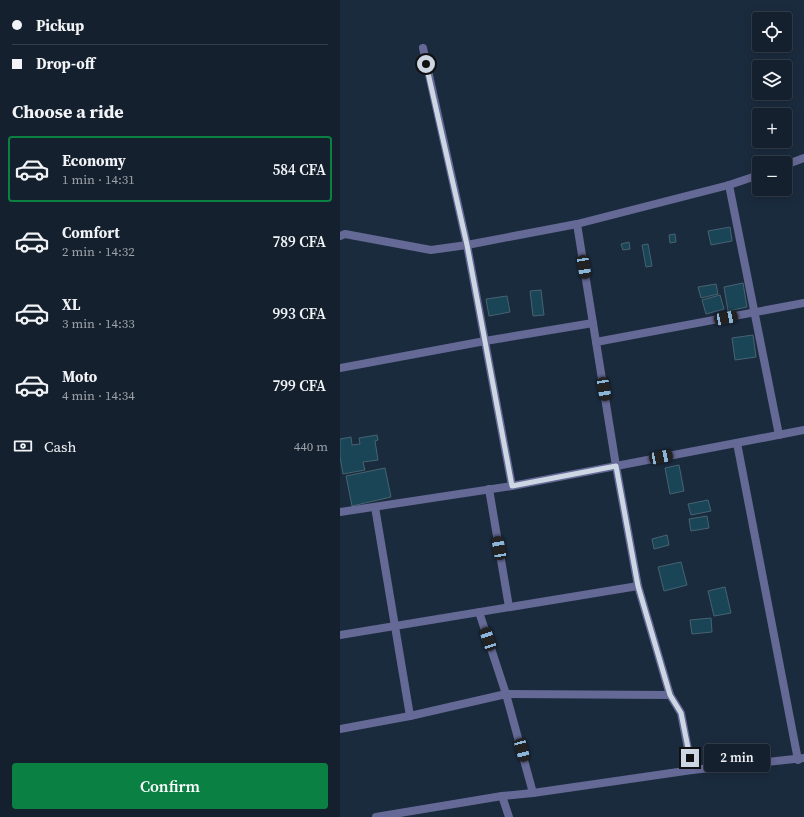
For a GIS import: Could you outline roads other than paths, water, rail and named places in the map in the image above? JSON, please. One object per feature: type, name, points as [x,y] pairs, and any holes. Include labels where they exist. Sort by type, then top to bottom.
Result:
[{"type":"street","points":[[423,48],[467,245],[512,486]]},
{"type":"street","points":[[792,162],[804,158]]},
{"type":"street","points":[[340,236],[345,234],[431,250],[467,245],[577,224],[729,185],[752,177]]},
{"type":"street","points":[[729,185],[779,435]]},
{"type":"street","points":[[577,224],[616,466],[638,586],[670,695],[681,713],[692,770]]},
{"type":"street","points":[[596,342],[804,303]]},
{"type":"street","points":[[340,368],[593,323]]},
{"type":"street","points":[[340,512],[512,486],[804,430]]},
{"type":"street","points":[[376,817],[502,796],[534,793],[692,770],[801,759],[737,443]]},
{"type":"street","points":[[489,489],[509,607]]},
{"type":"street","points":[[375,507],[410,716]]},
{"type":"street","points":[[340,635],[638,586]]},
{"type":"street","points":[[479,612],[506,694],[534,793]]},
{"type":"street","points":[[340,729],[410,716],[506,694],[670,695]]},
{"type":"street","points":[[502,796],[509,817]]}]
